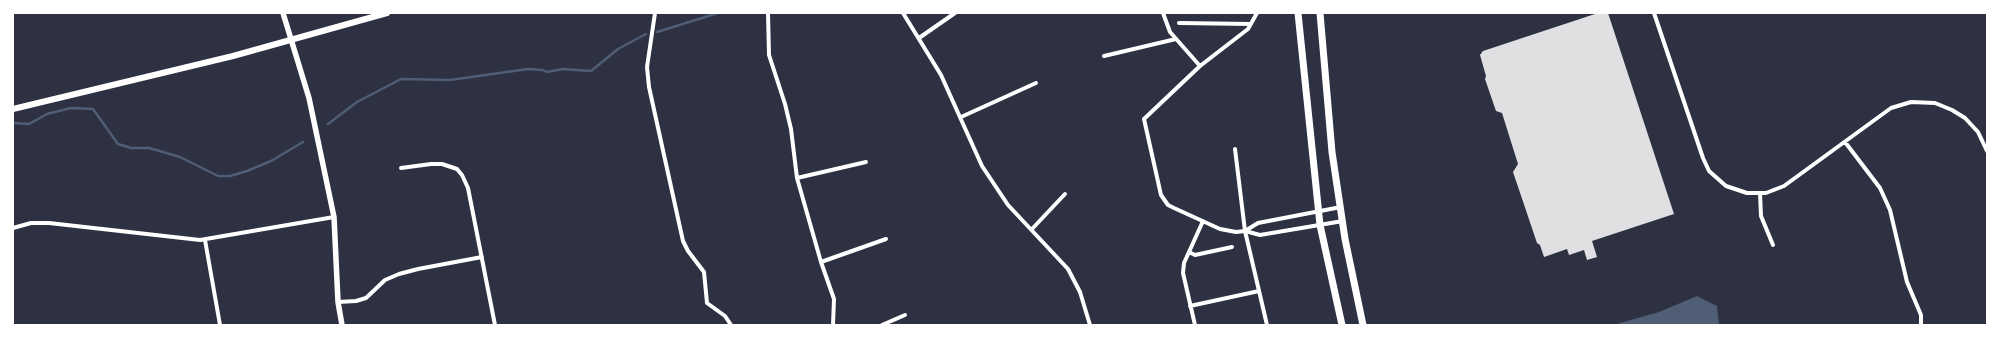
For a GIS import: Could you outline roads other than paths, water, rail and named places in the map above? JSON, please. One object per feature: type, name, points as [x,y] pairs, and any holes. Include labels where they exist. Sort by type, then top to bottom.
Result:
[{"type":"main road","points":[[13,109],[290,40],[387,13]]},
{"type":"main road","points":[[1298,13],[1320,225],[1342,325]]},
{"type":"main road","points":[[1320,13],[1332,152],[1354,287],[1363,325]]},
{"type":"street","points":[[282,13],[309,98],[334,218],[338,302],[342,325]]},
{"type":"street","points":[[655,13],[647,67],[649,87],[683,241],[688,251],[704,272],[707,303],[725,316],[731,325]]},
{"type":"street","points":[[768,13],[769,55],[785,104],[791,129],[797,178],[821,262],[834,299],[833,325]]},
{"type":"street","points":[[903,13],[940,75],[961,117],[982,166],[1008,205],[1062,261],[1071,274],[1080,292],[1090,325]]},
{"type":"street","points":[[919,38],[955,13]]},
{"type":"street","points":[[1163,13],[1166,23],[1176,39],[1200,66]]},
{"type":"street","points":[[1257,13],[1248,29],[1200,66],[1144,119],[1164,200],[1168,204],[1220,229],[1236,232],[1244,231],[1260,235],[1343,221]]},
{"type":"street","points":[[1654,13],[1703,158],[1709,171],[1726,186],[1747,193],[1766,193],[1784,186],[1891,108],[1911,102],[1935,103],[1952,110],[1965,118],[1978,132],[1987,151]]},
{"type":"street","points":[[1179,23],[1251,24]]},
{"type":"street","points":[[1104,56],[1176,39]]},
{"type":"street","points":[[961,117],[1036,83]]},
{"type":"street","points":[[1845,142],[1880,188],[1890,210],[1907,282],[1921,315],[1921,325]]},
{"type":"street","points":[[1235,149],[1244,231],[1267,325]]},
{"type":"street","points":[[797,178],[866,162]]},
{"type":"street","points":[[401,168],[442,164],[457,169],[462,175],[468,188],[495,325]]},
{"type":"street","points":[[1760,193],[1762,216],[1773,246]]},
{"type":"street","points":[[1032,229],[1064,194]]},
{"type":"street","points":[[1244,231],[1258,223],[1341,207]]},
{"type":"street","points":[[13,228],[31,223],[49,223],[205,240],[334,218]]},
{"type":"street","points":[[1194,325],[1183,273],[1184,263],[1203,221]]},
{"type":"street","points":[[821,262],[886,239]]},
{"type":"street","points":[[205,240],[220,325]]},
{"type":"street","points":[[1189,252],[1195,255],[1232,247]]},
{"type":"street","points":[[338,302],[356,301],[366,298],[385,280],[399,274],[482,257]]},
{"type":"street","points":[[1190,306],[1259,291]]},
{"type":"street","points":[[882,325],[905,315]]},
{"type":"water","points":[[1697,296],[1717,306],[1719,325],[1613,325],[1659,312]]},
{"type":"waterway","points":[[657,32],[718,13]]},
{"type":"waterway","points":[[328,124],[357,102],[401,79],[450,80],[528,69],[543,70],[547,72],[563,69],[591,71],[618,49],[646,34]]},
{"type":"waterway","points":[[13,123],[29,124],[47,114],[71,108],[93,109],[118,144],[131,148],[149,148],[180,157],[218,176],[230,176],[247,171],[271,161],[303,142]]}]
